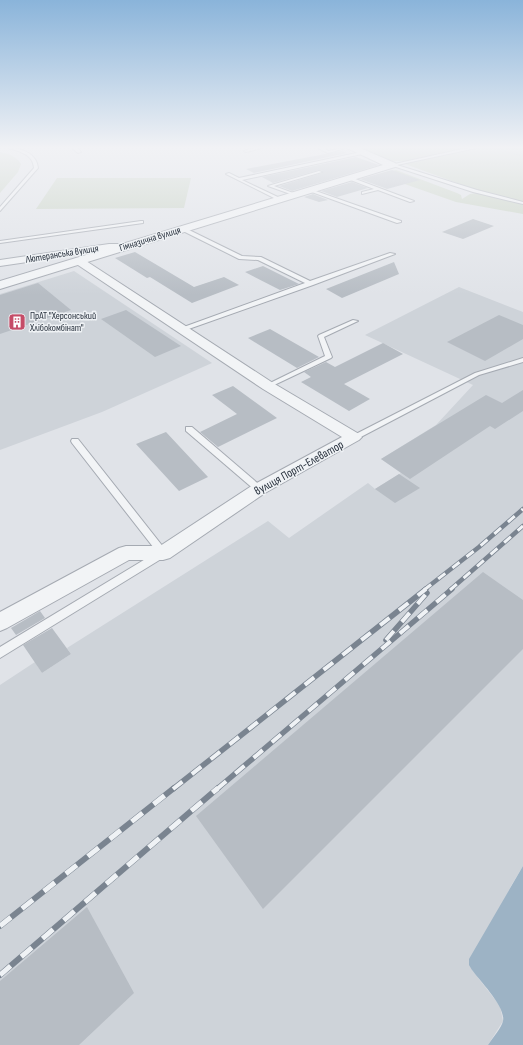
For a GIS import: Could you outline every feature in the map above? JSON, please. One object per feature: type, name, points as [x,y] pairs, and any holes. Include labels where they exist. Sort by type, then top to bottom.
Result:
[{"type":"street","name":"Гімназична вулиця","points":[[0,285],[291,197]]},
{"type":"street","name":"Лютеранська вулиця","points":[[0,263],[109,247],[123,247]]},
{"type":"street","name":"вулиця Порт-Елеватор","points":[[79,261],[268,386],[354,437]]},
{"type":"street","name":"вулиця Порт-Елеватор","points":[[163,553],[259,489],[354,437]]},
{"type":"street","points":[[0,622],[126,553],[163,553]]},
{"type":"lane","points":[[0,210],[11,197]]},
{"type":"lane","points":[[274,197],[280,200]]},
{"type":"lane","points":[[329,197],[399,222]]},
{"type":"lane","points":[[400,197],[412,201]]},
{"type":"lane","points":[[498,197],[523,203]]},
{"type":"lane","points":[[0,242],[141,222]]},
{"type":"lane","points":[[183,229],[241,258],[259,258],[311,284]]},
{"type":"lane","points":[[183,329],[392,254]]},
{"type":"lane","points":[[268,386],[329,357],[321,336],[355,321]]},
{"type":"lane","points":[[354,437],[477,374],[523,360]]},
{"type":"lane","points":[[189,428],[259,489]]},
{"type":"lane","points":[[0,653],[163,553],[75,441]]},
{"type":"shaded area","points":[[74,271],[212,363],[102,412],[0,450],[0,294]]},
{"type":"shaded area","points":[[459,287],[523,312],[523,866],[511,886],[472,970],[500,1006],[503,1021],[488,1045],[0,1045],[0,685],[35,662],[42,673],[71,654],[67,648],[268,521],[289,538],[368,483],[375,489],[401,473],[381,459],[436,425],[473,385],[365,335]]},
{"type":"green space","points":[[44,197],[187,197],[184,208],[36,209]]},
{"type":"green space","points":[[441,197],[461,197],[462,199],[466,197],[523,197],[523,214],[456,202]]},
{"type":"water","points":[[523,866],[523,1045],[488,1045],[501,1026],[503,1015],[497,1002],[472,970],[469,965],[469,959]]},
{"type":"building","points":[[304,197],[320,197],[328,200],[319,202]]},
{"type":"building","points":[[473,219],[494,226],[463,239],[442,232]]},
{"type":"building","points":[[135,252],[194,287],[224,277],[239,285],[192,303],[150,277],[147,278],[115,258]]},
{"type":"building","points":[[394,262],[399,274],[342,298],[326,289]]},
{"type":"building","points":[[263,266],[299,284],[280,290],[245,272]]},
{"type":"building","name":"ПрАТ \"Херсонський Хлібокомбінат\"","points":[[38,283],[71,310],[0,334],[0,295]]},
{"type":"building","points":[[126,310],[181,346],[155,357],[101,319]]},
{"type":"building","points":[[499,315],[523,325],[523,339],[485,361],[447,342]]},
{"type":"building","points":[[270,329],[319,357],[297,368],[248,338]]},
{"type":"building","points":[[383,343],[403,354],[344,384],[370,399],[349,411],[301,382],[311,377],[304,372],[326,362],[335,367]]},
{"type":"building","points":[[233,386],[277,418],[218,447],[200,432],[237,414],[212,395]]},
{"type":"building","points":[[523,390],[523,411],[495,429],[490,426],[410,479],[381,459],[486,395],[502,403]]},
{"type":"building","points":[[166,432],[208,477],[179,491],[136,444]]},
{"type":"building","points":[[399,474],[420,488],[395,503],[375,489]]},
{"type":"building","points":[[483,572],[523,600],[523,649],[263,909],[196,816]]},
{"type":"building","points":[[40,611],[45,618],[16,635],[11,628]]},
{"type":"building","points":[[52,628],[71,654],[42,673],[23,645]]},
{"type":"building","points":[[87,907],[134,993],[79,1045],[0,1045],[0,981]]},
{"type":"railway","points":[[424,590],[479,547],[523,509]]},
{"type":"railway","points":[[450,590],[523,526]]},
{"type":"railway","points":[[173,789],[426,589]]},
{"type":"railway","points":[[217,789],[452,589]]},
{"type":"railway","points":[[386,640],[427,593]]},
{"type":"railway","points":[[0,926],[174,788]]},
{"type":"railway","points":[[0,975],[218,788]]},
{"type":"place","name":"ПрАТ \"Херсонський Хлібокомбінат\"","points":[[17,322]]}]
